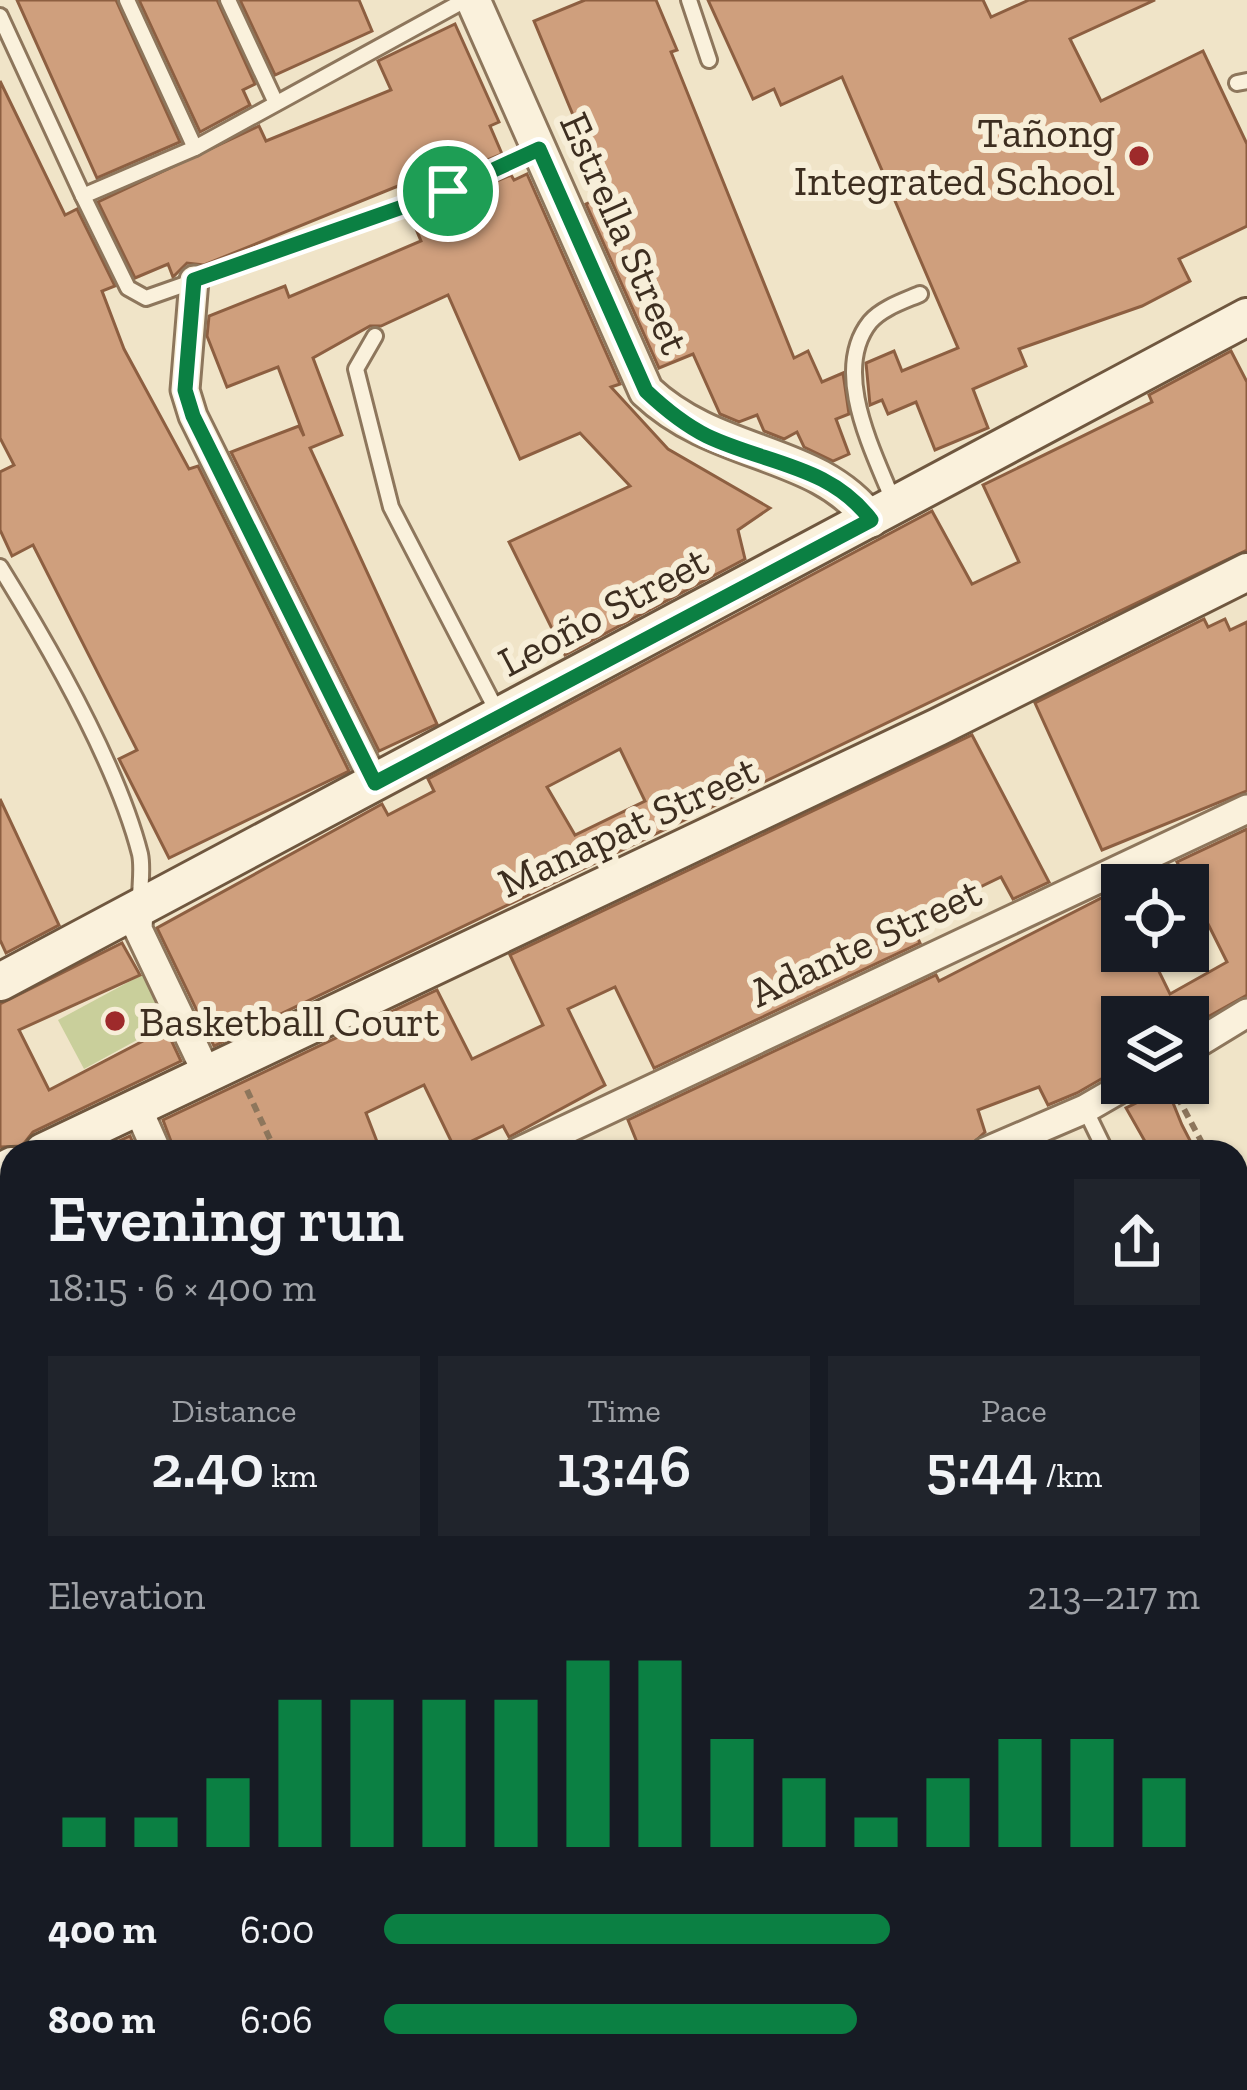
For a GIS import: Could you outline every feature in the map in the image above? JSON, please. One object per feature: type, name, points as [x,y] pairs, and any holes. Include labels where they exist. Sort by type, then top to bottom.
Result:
[{"type":"main road","name":"Leoño Street","points":[[0,982],[1247,317]]},
{"type":"main road","name":"Manapat Street","points":[[69,1140],[938,727],[1247,572]]},
{"type":"street","name":"Estrella Street","points":[[469,0],[646,391],[674,417],[709,437],[829,479],[884,513]]},
{"type":"street","points":[[194,280],[185,390],[193,416],[375,783]]},
{"type":"street","name":"Adante Street","points":[[544,1140],[1247,809]]},
{"type":"street","points":[[139,908],[138,928],[221,1070]]},
{"type":"street","points":[[1209,1036],[1247,1013]]},
{"type":"street","points":[[1013,1140],[1101,1100]]},
{"type":"street","points":[[138,1108],[152,1140]]},
{"type":"lane","points":[[128,0],[195,148]]},
{"type":"lane","points":[[228,0],[276,103]]},
{"type":"lane","points":[[83,196],[195,148],[469,0]]},
{"type":"lane","points":[[689,0],[709,59]]},
{"type":"lane","points":[[0,16],[83,196],[136,297],[448,191],[539,149]]},
{"type":"lane","points":[[884,513],[855,384],[860,346],[871,322],[920,295]]},
{"type":"lane","points":[[375,336],[356,369],[380,478],[500,717]]},
{"type":"lane","points":[[0,567],[32,618],[117,791],[141,858],[139,908]]},
{"type":"lane","points":[[1085,1109],[1100,1140]]},
{"type":"path","points":[[221,1070],[268,1140]]},
{"type":"path","points":[[1181,1104],[1201,1140]]},
{"type":"green space","name":"Basketball Court","points":[[147,972],[172,1021],[84,1069],[58,1020]]},
{"type":"building","points":[[17,0],[116,0],[180,142],[97,178]]},
{"type":"building","points":[[139,0],[217,0],[255,84],[243,90],[250,105],[200,132]]},
{"type":"building","points":[[240,0],[359,0],[372,31],[275,75]]},
{"type":"building","points":[[585,0],[656,0],[677,50],[671,52],[794,358],[808,351],[822,382],[843,373],[849,414],[836,419],[849,454],[833,461],[804,447],[797,432],[784,439],[764,431],[757,415],[739,422],[720,414],[693,354],[659,368],[586,204],[595,200],[569,137],[580,132],[534,21]]},
{"type":"building","points":[[708,0],[983,0],[991,17],[1029,0],[1155,0],[1070,39],[1101,101],[1203,51],[1247,144],[1247,226],[1179,259],[1190,281],[1142,306],[1019,349],[1026,366],[973,389],[988,428],[935,450],[916,402],[888,414],[882,400],[870,405],[866,363],[894,351],[902,371],[958,348],[842,77],[781,105],[774,89],[753,99]]},
{"type":"building","points":[[455,24],[499,122],[490,126],[502,154],[402,196],[398,186],[204,265],[187,263],[173,277],[168,264],[135,278],[98,202],[259,126],[266,141],[391,90],[378,61]]},
{"type":"building","points":[[0,81],[65,215],[77,209],[115,286],[102,291],[124,349],[189,469],[198,466],[349,771],[169,858],[119,759],[137,750],[33,545],[12,556],[0,530],[0,472],[14,465],[0,438]]},
{"type":"building","points":[[527,174],[620,384],[611,387],[668,449],[770,508],[738,530],[745,559],[565,655],[509,542],[630,486],[580,433],[520,459],[448,295],[381,326],[370,326],[313,358],[342,435],[310,448],[437,724],[379,751],[231,452],[299,426],[304,436],[278,367],[227,387],[207,336],[209,316],[285,286],[289,297],[421,241],[411,217],[511,175],[514,180]]},
{"type":"building","points":[[1231,351],[1247,382],[1247,550],[214,1046],[157,928],[382,804],[388,815],[434,791],[428,779],[932,511],[972,584],[1019,562],[983,485],[1152,402],[1149,395]],"holes":[[[620,749],[645,801],[575,835],[547,787]]]},
{"type":"building","points":[[1204,619],[1208,627],[1225,619],[1230,630],[1247,622],[1247,791],[1102,850],[1035,703]]},
{"type":"building","points":[[972,735],[1049,882],[1013,899],[1001,877],[910,921],[920,943],[654,1068],[615,987],[568,1009],[605,1085],[509,1137],[503,1126],[474,1140],[451,1140],[424,1085],[366,1113],[376,1140],[170,1140],[163,1120],[437,990],[472,1059],[543,1025],[510,955]]},
{"type":"building","points":[[0,799],[59,925],[6,953],[0,940]]},
{"type":"building","points":[[1247,829],[1247,995],[1209,1016],[1209,996],[1101,996],[1101,1079],[1077,1093],[1048,1105],[1039,1087],[978,1110],[985,1132],[977,1140],[636,1140],[628,1120],[936,975],[939,981],[1101,898],[1101,972],[1159,972],[1170,994],[1227,962],[1209,926],[1209,864],[1178,864]]},
{"type":"building","points":[[122,943],[140,975],[19,1030],[49,1090],[166,1029],[181,1061],[33,1132],[27,1140],[0,1140],[0,1004]]},
{"type":"building","points":[[1173,1104],[1190,1140],[1144,1140],[1126,1108]]},
{"type":"place","name":"Tañong Integrated School","points":[[1139,156]]},
{"type":"place","name":"Basketball Court","points":[[115,1021]]},
{"type":"route","points":[[539,149],[646,391],[674,417],[709,437],[829,479],[852,494],[871,520],[375,783],[193,416],[185,390],[196,302],[194,280],[448,191],[539,149]]}]
